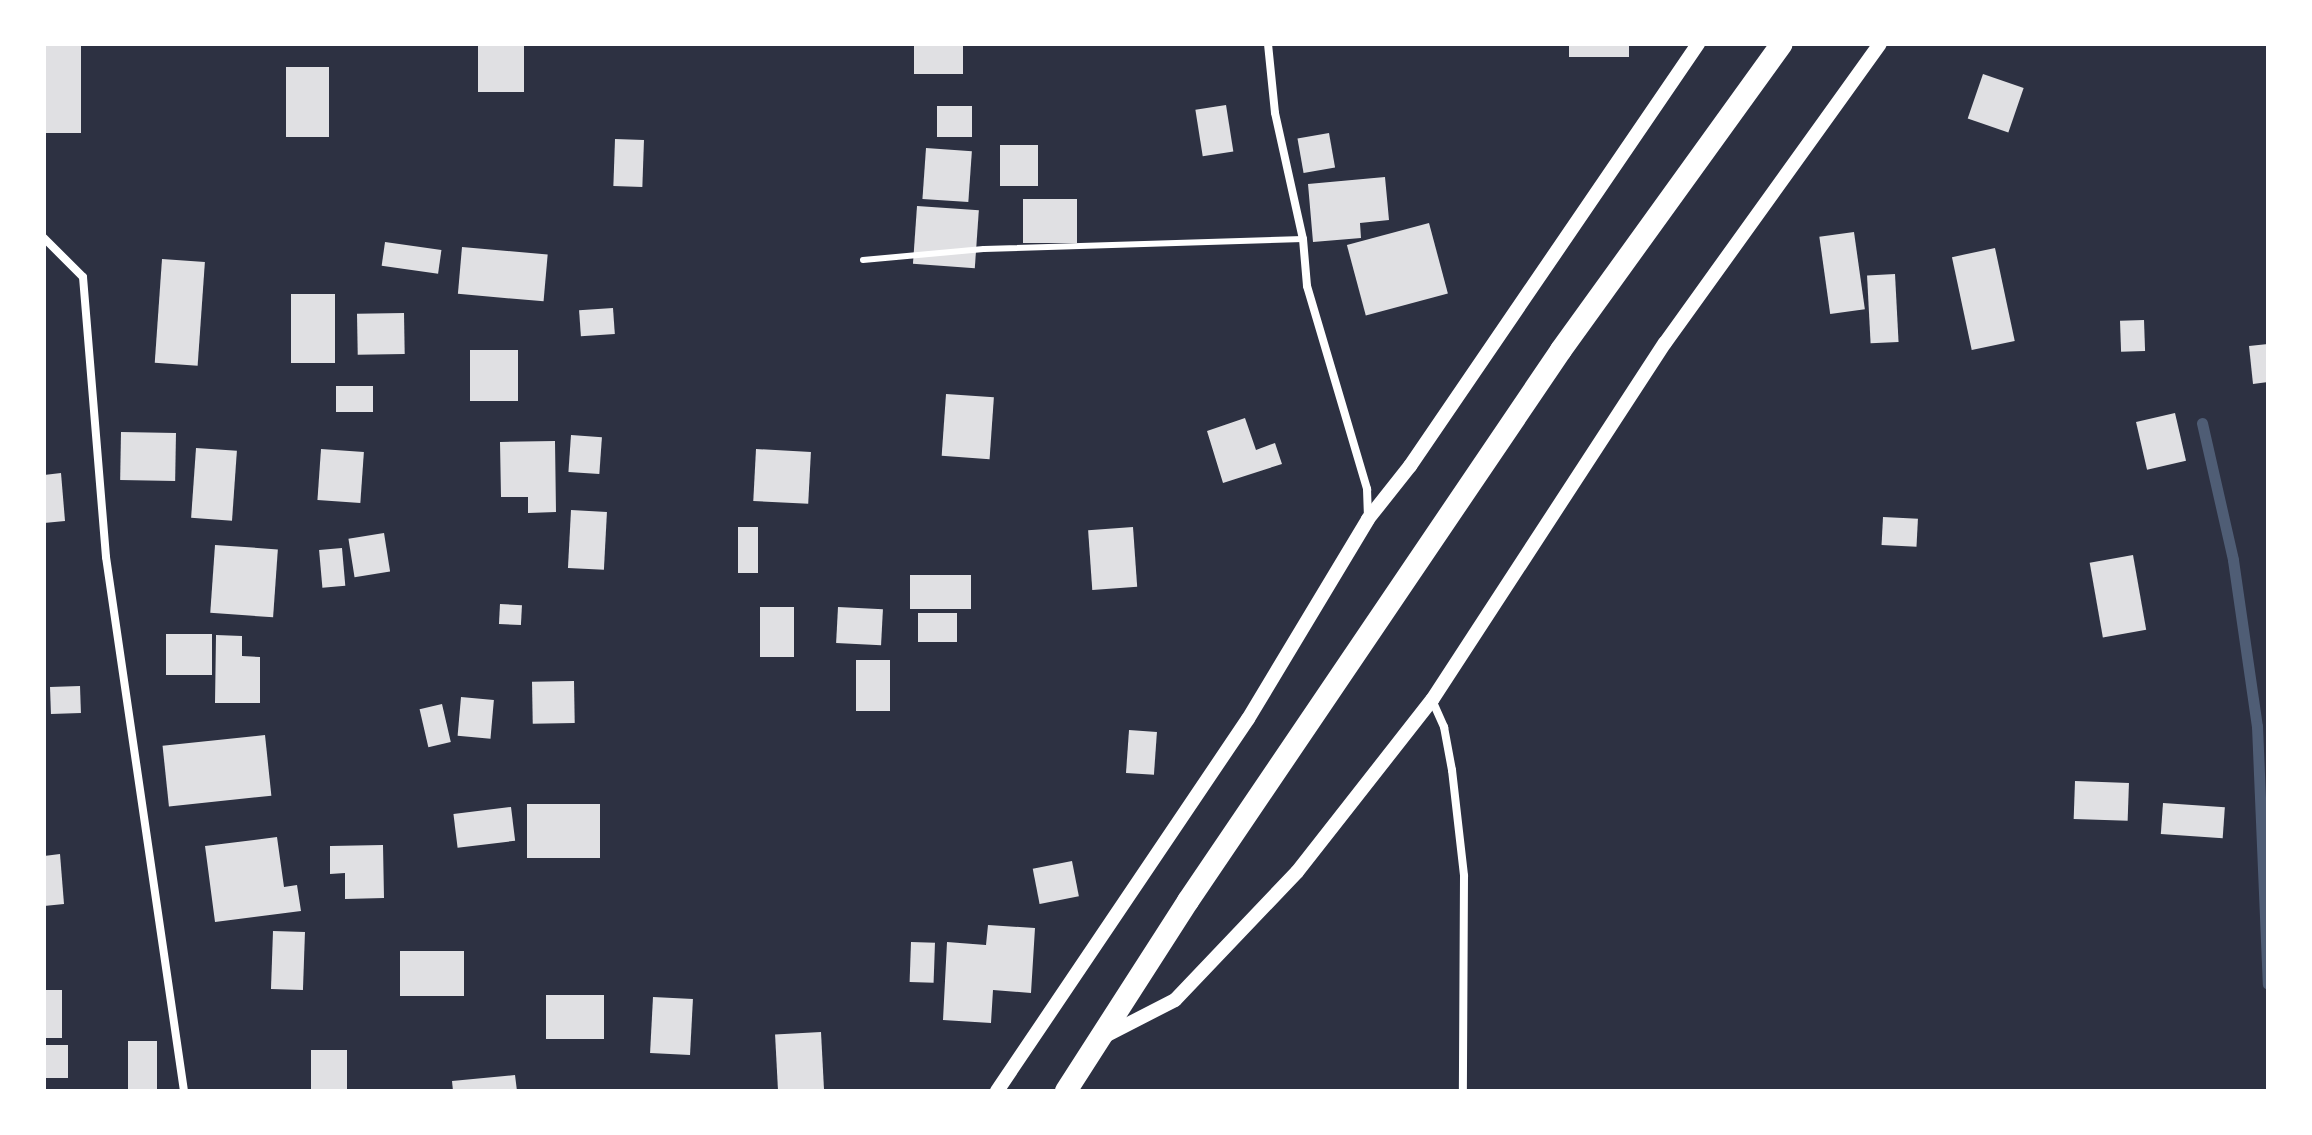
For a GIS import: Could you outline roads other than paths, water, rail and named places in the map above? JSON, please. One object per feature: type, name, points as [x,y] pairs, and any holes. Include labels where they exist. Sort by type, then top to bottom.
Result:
[{"type":"highway","points":[[1066,1091],[1188,901],[1561,350],[1782,44]]},
{"type":"street","points":[[1268,44],[1275,113],[1303,239],[1307,286],[1367,489],[1368,519]]},
{"type":"street","points":[[997,1091],[1248,719],[1368,519],[1419,454],[1698,44]]},
{"type":"street","points":[[1099,1039],[1175,1000],[1297,872],[1432,700],[1665,343],[1880,44]]},
{"type":"street","points":[[44,238],[83,277],[106,557],[184,1091]]},
{"type":"street","points":[[1432,700],[1444,727],[1452,770],[1464,876],[1463,1091]]},
{"type":"lane","points":[[863,260],[984,249],[1303,239]]},
{"type":"waterway","points":[[2202,423],[2233,560],[2257,726],[2268,984]]}]
